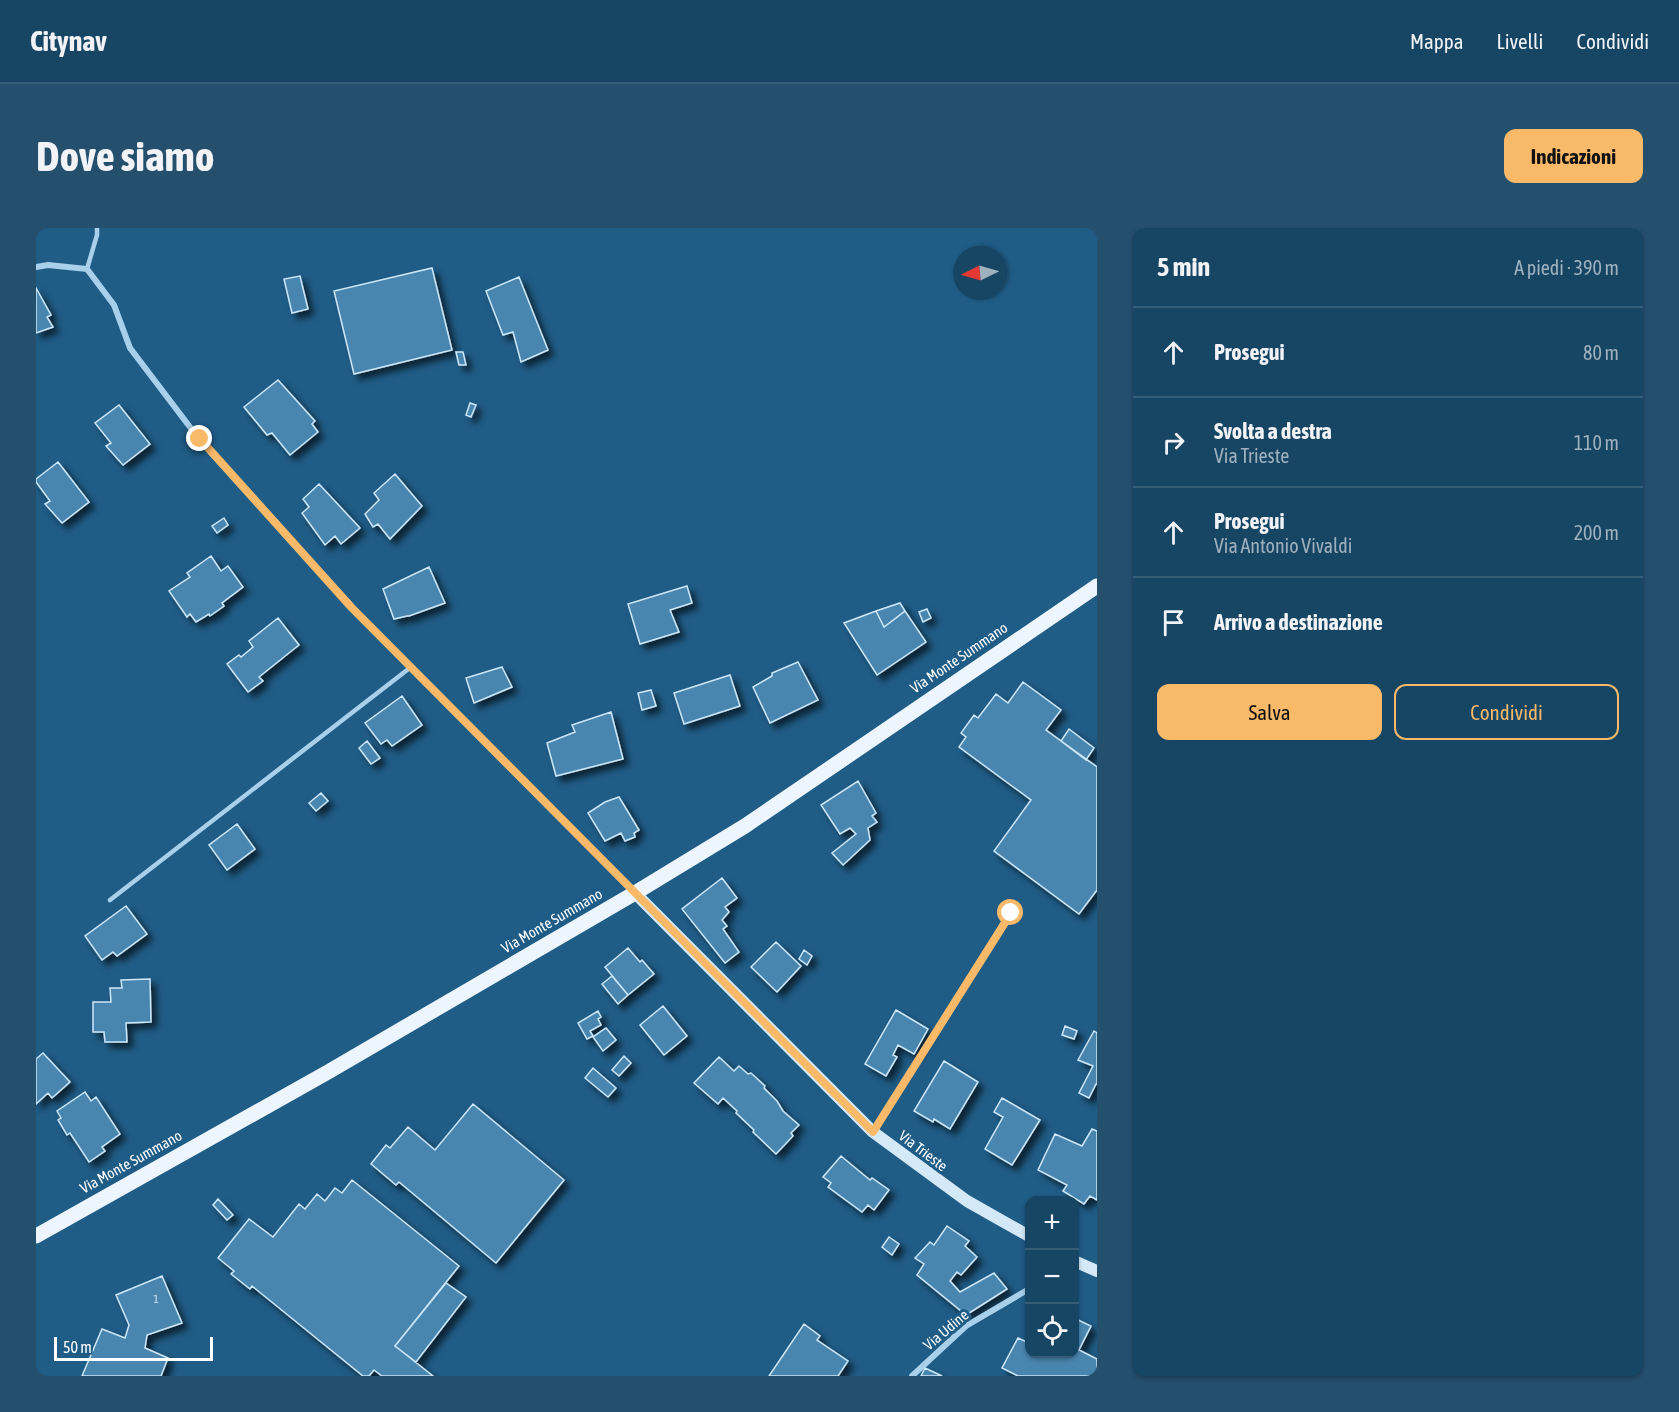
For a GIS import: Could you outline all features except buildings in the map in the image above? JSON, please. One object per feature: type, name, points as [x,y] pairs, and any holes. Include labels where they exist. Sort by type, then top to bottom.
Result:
[{"type":"main road","name":"Via Monte Summano","points":[[36,1236],[328,1072],[635,893],[745,826],[1097,586]]},
{"type":"street","points":[[36,267],[48,265],[87,269],[114,305],[130,348],[200,439],[352,608],[635,893]]},
{"type":"street","name":"Via Trieste","points":[[635,893],[873,1132],[967,1202],[1025,1234]]},
{"type":"street","points":[[1079,1263],[1097,1271]]},
{"type":"street","name":"Via Udine","points":[[912,1376],[966,1326],[1025,1291]]},
{"type":"lane","points":[[87,269],[97,228]]},
{"type":"lane","points":[[110,900],[411,667]]},
{"type":"lane","points":[[873,1132],[1011,913]]},
{"type":"route","points":[[200,439],[352,608],[873,1132],[1011,913]]}]
